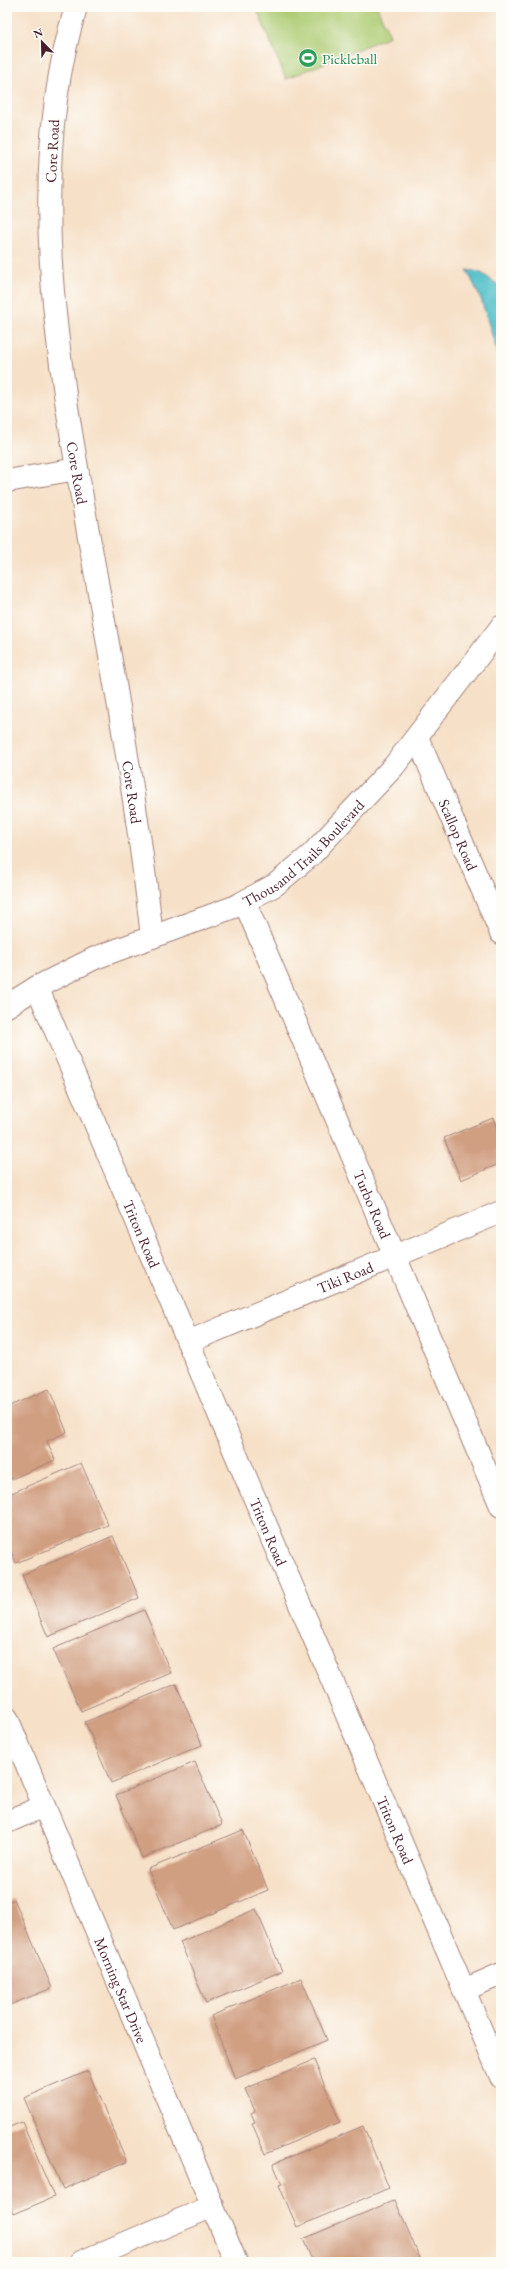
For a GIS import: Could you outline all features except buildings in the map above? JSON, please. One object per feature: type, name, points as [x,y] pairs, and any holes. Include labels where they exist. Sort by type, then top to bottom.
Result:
[{"type":"street","name":"Core Road","points":[[76,7],[70,26],[54,116],[50,166],[50,250],[57,340],[77,469],[126,744],[152,937]]},
{"type":"street","points":[[7,481],[77,469]]},
{"type":"street","name":"Thousand Trails Boulevard","points":[[7,1006],[37,987],[95,958],[245,903],[275,885],[311,855],[394,766],[418,737],[501,626]]},
{"type":"street","name":"Scallop Road","points":[[418,737],[501,933]]},
{"type":"street","name":"Turbo Road","points":[[245,903],[501,1506]]},
{"type":"street","name":"Thousand Trails Boulevard","points":[[7,992],[37,987]]},
{"type":"street","name":"Triton Road","points":[[37,987],[501,2077]]},
{"type":"street","name":"Tiki Road","points":[[188,1342],[501,1212]]},
{"type":"street","name":"Morning Star Drive","points":[[7,1718],[236,2262]]},
{"type":"street","points":[[7,1822],[44,1806]]},
{"type":"street","points":[[464,1990],[501,1974]]},
{"type":"street","points":[[81,2262],[212,2206]]},
{"type":"green space","name":"Pickleball","points":[[256,7],[377,7],[390,36],[286,79]]},
{"type":"water","points":[[467,270],[480,272],[501,287],[501,364],[481,299]]},
{"type":"place","name":"Pickleball","points":[[308,58]]}]
